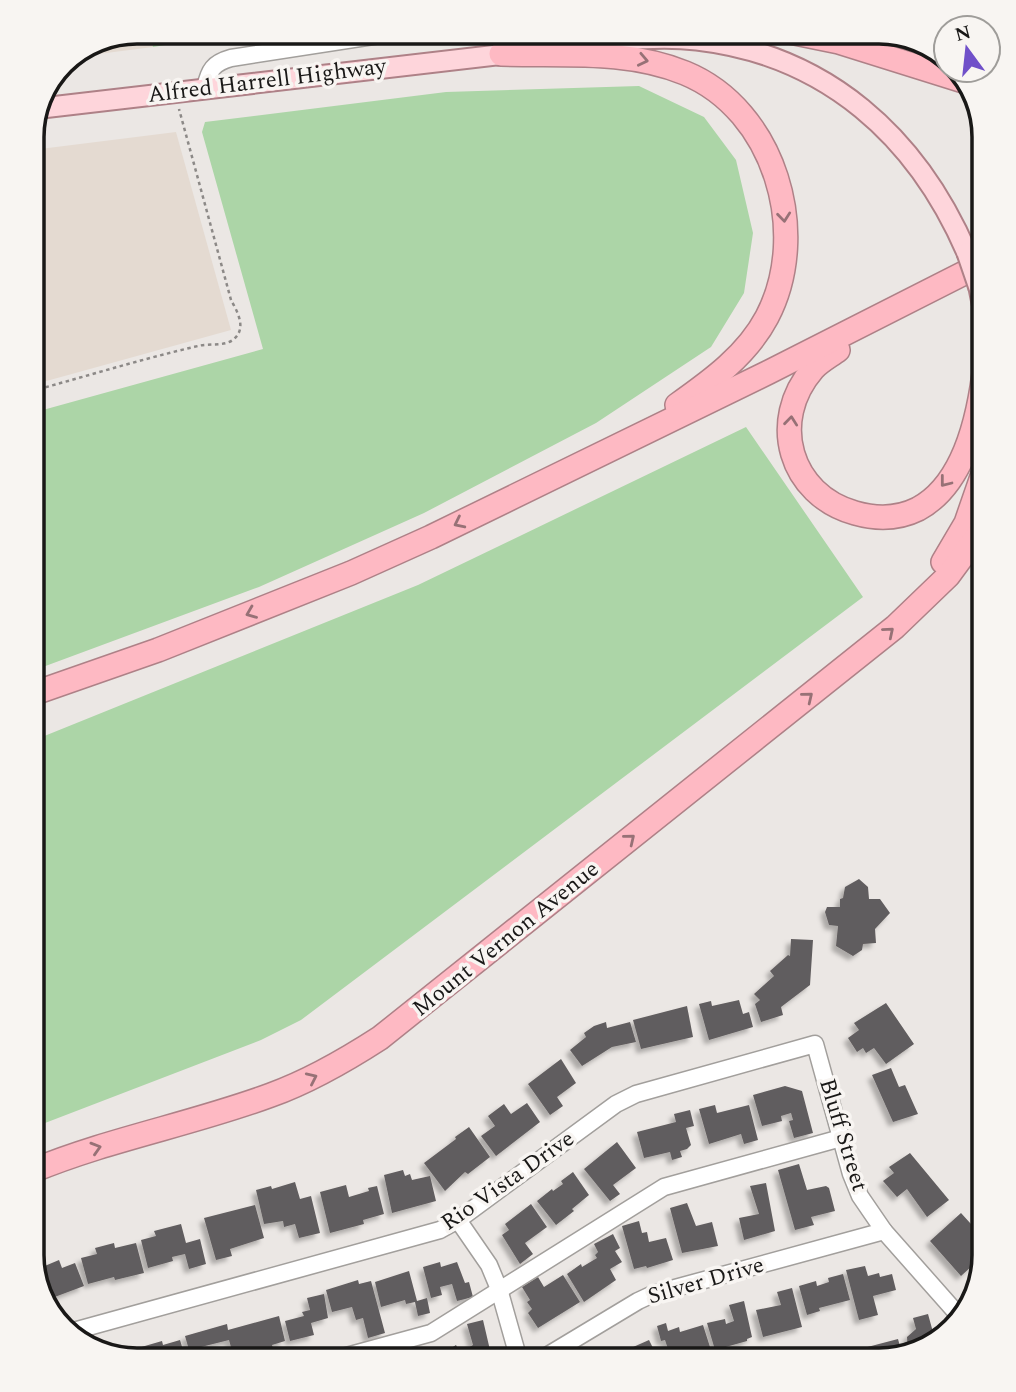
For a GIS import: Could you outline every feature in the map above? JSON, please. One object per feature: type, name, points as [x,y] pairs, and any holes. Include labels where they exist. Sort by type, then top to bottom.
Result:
[{"type":"highway","points":[[502,54],[546,44]]},
{"type":"highway","points":[[845,44],[932,71]]},
{"type":"highway","points":[[502,54],[623,56],[653,62],[687,74],[716,92],[750,126],[773,168],[785,218],[783,270],[777,295],[752,341],[721,373],[656,420],[521,493]]},
{"type":"highway","points":[[44,690],[158,650],[351,573],[431,537],[769,372],[972,260]]},
{"type":"highway","points":[[972,288],[838,351],[815,367],[801,385],[793,403],[789,424],[790,449],[801,475],[820,498],[840,509],[871,518],[898,516],[918,509],[934,497],[959,464],[972,435]]},
{"type":"highway","points":[[920,601],[966,523],[972,507]]},
{"type":"highway","points":[[920,601],[948,576],[972,544]]},
{"type":"highway","name":"Mount Vernon Avenue","points":[[44,1167],[102,1146],[274,1094],[319,1075],[380,1038],[895,627],[920,601]]},
{"type":"main road","name":"Alfred Harrell Highway","points":[[49,107],[592,44]]},
{"type":"main road","name":"Alfred Harrell Highway","points":[[719,44],[741,48],[791,65],[831,85],[864,108],[894,137],[928,179],[972,252]]},
{"type":"street","points":[[205,88],[211,67],[220,61],[321,44]]},
{"type":"street","name":"Bluff Street","points":[[815,1044],[860,1196],[884,1231],[954,1310]]},
{"type":"street","name":"Rio Vista Drive","points":[[80,1329],[440,1230],[458,1220],[617,1104],[636,1094],[815,1044]]},
{"type":"street","points":[[376,1348],[431,1333],[664,1187],[841,1138]]},
{"type":"street","points":[[458,1220],[489,1265],[499,1289],[516,1348]]},
{"type":"street","name":"Silver Drive","points":[[560,1348],[653,1294],[884,1231]]},
{"type":"path","points":[[44,388],[197,346],[226,343],[235,339],[239,332],[241,321],[231,300],[179,110]]},
{"type":"shaded area","points":[[152,44],[153,47],[94,55],[118,46]]},
{"type":"shaded area","points":[[176,132],[231,330],[44,382],[44,148]]},
{"type":"green space","points":[[639,86],[704,117],[736,160],[753,233],[744,293],[711,347],[596,423],[424,513],[259,587],[44,667],[44,410],[263,349],[202,132],[205,122],[446,92]]},
{"type":"green space","points":[[746,427],[863,597],[301,1020],[261,1040],[44,1123],[44,736],[418,585]]},
{"type":"building","points":[[859,879],[868,887],[869,899],[880,899],[890,913],[875,929],[876,943],[863,944],[862,950],[853,956],[836,946],[838,926],[829,925],[825,912],[827,907],[840,907],[845,887]]},
{"type":"building","points":[[791,939],[813,940],[810,985],[781,1007],[783,1015],[761,1022],[755,1004],[760,1000],[754,994],[774,976],[770,971],[790,956]]},
{"type":"building","points":[[739,1000],[743,1014],[749,1012],[753,1027],[709,1040],[699,1004],[711,1001],[712,1006]]},
{"type":"building","points":[[886,1003],[914,1044],[886,1064],[874,1048],[866,1053],[863,1048],[857,1052],[848,1038],[859,1030],[854,1023]]},
{"type":"building","points":[[687,1006],[693,1037],[641,1049],[633,1020]]},
{"type":"building","points":[[606,1022],[607,1028],[630,1022],[636,1042],[612,1047],[582,1066],[570,1050],[586,1037],[584,1033]]},
{"type":"building","points":[[561,1059],[576,1083],[557,1097],[563,1106],[550,1115],[528,1084]]},
{"type":"building","points":[[891,1068],[899,1087],[905,1085],[918,1114],[893,1122],[872,1075]]},
{"type":"building","points":[[785,1086],[802,1091],[813,1133],[794,1138],[789,1121],[793,1120],[791,1113],[781,1116],[782,1121],[762,1126],[753,1095]]},
{"type":"building","points":[[527,1103],[540,1122],[496,1156],[481,1136],[495,1126],[488,1116],[504,1104],[511,1114]]},
{"type":"building","points":[[715,1105],[717,1113],[749,1105],[758,1140],[744,1144],[741,1134],[709,1144],[699,1109]]},
{"type":"building","points":[[690,1110],[694,1126],[686,1128],[691,1145],[680,1151],[682,1157],[672,1160],[670,1152],[644,1158],[637,1132],[676,1122],[674,1114]]},
{"type":"building","points":[[469,1127],[490,1157],[468,1174],[465,1172],[445,1191],[424,1163]]},
{"type":"building","points":[[617,1142],[636,1168],[613,1185],[620,1194],[610,1201],[584,1169]]},
{"type":"building","points":[[910,1153],[949,1200],[927,1217],[907,1189],[897,1197],[883,1181],[894,1173],[889,1167]]},
{"type":"building","points":[[799,1164],[807,1190],[826,1186],[829,1188],[835,1211],[811,1217],[814,1225],[795,1230],[778,1170]]},
{"type":"building","points":[[403,1170],[405,1176],[410,1174],[412,1180],[430,1176],[436,1201],[392,1213],[384,1175]]},
{"type":"building","points":[[573,1172],[589,1195],[556,1225],[537,1201],[563,1184],[561,1181]]},
{"type":"building","points":[[295,1182],[300,1199],[311,1196],[320,1233],[299,1238],[295,1224],[284,1227],[283,1221],[264,1224],[256,1190],[271,1186],[272,1189]]},
{"type":"building","points":[[766,1183],[775,1231],[744,1240],[739,1218],[759,1214],[750,1186]]},
{"type":"building","points":[[346,1185],[349,1197],[377,1186],[384,1214],[363,1220],[364,1224],[330,1233],[320,1192]]},
{"type":"building","points":[[687,1203],[696,1226],[712,1222],[718,1246],[682,1253],[670,1208]]},
{"type":"building","points":[[531,1204],[547,1227],[525,1243],[533,1254],[520,1264],[502,1235],[509,1230],[505,1224]]},
{"type":"building","points":[[255,1205],[264,1238],[230,1249],[232,1256],[216,1260],[204,1218]]},
{"type":"building","points":[[961,1213],[972,1225],[971,1267],[961,1276],[930,1241]]},
{"type":"building","points":[[639,1221],[642,1233],[647,1232],[649,1242],[666,1238],[673,1260],[634,1269],[622,1226]]},
{"type":"building","points":[[181,1224],[186,1243],[200,1239],[206,1264],[189,1269],[185,1254],[172,1257],[173,1261],[148,1268],[141,1240],[156,1236],[154,1231]]},
{"type":"building","points":[[613,1234],[620,1248],[615,1251],[622,1262],[610,1269],[616,1280],[584,1302],[567,1274],[581,1264],[582,1267],[597,1258],[595,1255],[598,1252],[594,1244]]},
{"type":"building","points":[[114,1243],[115,1248],[136,1243],[144,1273],[88,1284],[81,1258],[97,1254],[95,1248]]},
{"type":"building","points":[[59,1260],[62,1268],[75,1263],[84,1286],[54,1297],[45,1266]]},
{"type":"building","points":[[440,1262],[441,1267],[457,1262],[465,1283],[469,1282],[473,1297],[457,1301],[452,1284],[440,1287],[442,1295],[431,1298],[423,1267]]},
{"type":"building","points":[[865,1266],[868,1276],[892,1274],[896,1290],[873,1296],[878,1315],[859,1320],[846,1270]]},
{"type":"building","points":[[409,1271],[417,1301],[427,1298],[430,1313],[418,1316],[415,1302],[406,1304],[405,1300],[381,1307],[375,1282]]},
{"type":"building","points":[[843,1274],[850,1300],[819,1308],[820,1311],[807,1315],[799,1286],[816,1281],[817,1286],[829,1282],[828,1278]]},
{"type":"building","points":[[563,1275],[580,1302],[538,1328],[528,1313],[532,1309],[527,1302],[530,1300],[522,1287],[538,1277],[544,1287]]},
{"type":"building","points":[[358,1280],[359,1284],[371,1281],[385,1333],[368,1338],[363,1318],[356,1320],[352,1307],[332,1312],[326,1290]]},
{"type":"building","points":[[792,1288],[802,1327],[763,1337],[756,1310],[781,1305],[777,1292]]},
{"type":"building","points":[[324,1294],[328,1318],[311,1323],[314,1335],[290,1341],[285,1321],[304,1316],[302,1312],[310,1310],[307,1298]]},
{"type":"building","points":[[744,1301],[752,1337],[747,1341],[714,1348],[707,1323],[725,1319],[726,1324],[734,1321],[729,1305]]},
{"type":"building","points":[[928,1314],[933,1331],[907,1344],[907,1337],[916,1329],[913,1318]]},
{"type":"building","points":[[279,1316],[285,1341],[272,1345],[273,1348],[231,1348],[229,1340],[188,1348],[185,1336],[227,1324],[228,1330]]},
{"type":"building","points":[[483,1320],[490,1348],[468,1348],[473,1345],[467,1324]]},
{"type":"building","points":[[666,1323],[668,1331],[679,1327],[680,1332],[703,1325],[710,1347],[668,1348],[665,1340],[661,1341],[657,1326]]},
{"type":"building","points":[[898,1339],[900,1346],[879,1348],[864,1348]]},
{"type":"building","points":[[180,1340],[182,1348],[138,1348],[162,1341],[163,1345]]},
{"type":"building","points":[[649,1340],[653,1348],[631,1348]]}]
